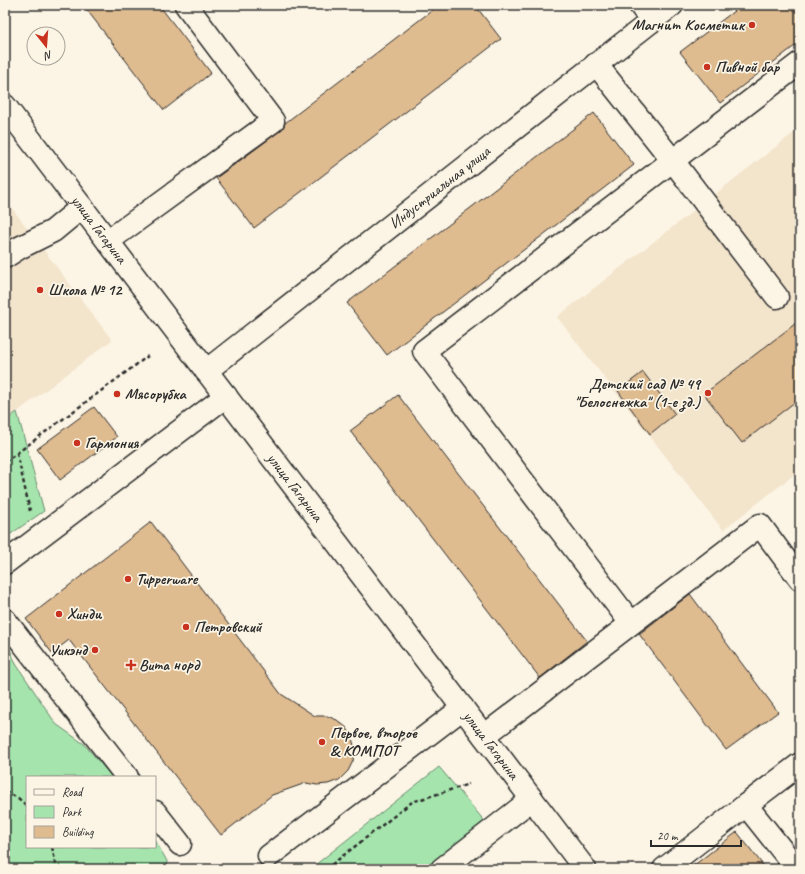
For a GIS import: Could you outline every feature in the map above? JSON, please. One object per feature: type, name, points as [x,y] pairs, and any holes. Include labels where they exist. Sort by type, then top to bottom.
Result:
[{"type":"street","points":[[108,241],[273,121],[186,5]]},
{"type":"street","name":"Индустриальная улица","points":[[206,371],[596,64],[646,13],[672,5]]},
{"type":"street","points":[[631,623],[424,351],[800,63]]},
{"type":"street","points":[[596,64],[673,161],[777,297]]},
{"type":"street","name":"улица Гагарина","points":[[5,106],[585,869]]},
{"type":"street","points":[[5,257],[19,248],[53,231],[82,207]]},
{"type":"street","points":[[5,563],[226,396]]},
{"type":"street","points":[[484,736],[760,525],[800,579]]},
{"type":"street","points":[[5,620],[127,776]]},
{"type":"street","points":[[269,856],[462,708]]},
{"type":"street","points":[[664,869],[800,764]]},
{"type":"street","points":[[442,869],[532,799]]},
{"type":"street","points":[[746,805],[797,869]]},
{"type":"street","points":[[156,813],[180,844]]},
{"type":"path","points":[[5,462],[148,356]]},
{"type":"path","points":[[16,453],[37,538]]},
{"type":"path","points":[[326,869],[412,802],[469,784]]},
{"type":"path","points":[[5,792],[18,798],[26,805]]},
{"type":"path","points":[[52,848],[57,869]]},
{"type":"shaded area","name":"Детский сад № 49 \"Белоснежка\" (1-е зд.)","points":[[800,128],[800,470],[723,530],[557,317]]},
{"type":"shaded area","name":"Школа № 12","points":[[5,199],[112,340],[5,421]]},
{"type":"green space","points":[[17,412],[44,511],[5,538],[5,421]]},
{"type":"green space","points":[[5,638],[16,664],[56,724],[84,744],[111,776],[26,776],[26,848],[156,848],[156,842],[168,863],[166,869],[5,869]]},
{"type":"green space","points":[[439,767],[487,824],[428,869],[310,869]]},
{"type":"building","points":[[83,5],[159,5],[211,73],[164,110]]},
{"type":"building","points":[[439,5],[475,5],[501,39],[254,228],[216,178],[280,131],[285,123]]},
{"type":"building","points":[[742,5],[800,5],[800,42],[720,103],[680,52]]},
{"type":"building","points":[[594,113],[634,165],[387,355],[347,303]]},
{"type":"building","points":[[800,320],[800,398],[742,443],[704,394]]},
{"type":"building","points":[[643,372],[675,414],[650,434],[618,391]]},
{"type":"building","points":[[398,395],[587,641],[540,678],[350,431]]},
{"type":"building","name":"Гармония","points":[[94,407],[117,437],[60,480],[37,449]]},
{"type":"building","points":[[151,522],[281,694],[315,716],[327,716],[337,720],[347,728],[355,749],[353,761],[348,771],[339,780],[328,784],[317,785],[306,783],[272,795],[221,835],[69,640],[52,653],[26,619]]},
{"type":"building","points":[[690,594],[778,712],[726,750],[639,634]]},
{"type":"building","points":[[737,832],[766,869],[689,869]]},
{"type":"place","name":"Магнит Косметик","points":[[752,25]]},
{"type":"place","name":"Пивной бар","points":[[707,67]]},
{"type":"place","name":"Школа № 12","points":[[40,290]]},
{"type":"place","name":"Детский сад № 49 \"Белоснежка\" (1-е зд.)","points":[[708,393]]},
{"type":"place","name":"Мясорубка","points":[[117,394]]},
{"type":"place","name":"Гармония","points":[[77,443]]},
{"type":"place","name":"Tupperware","points":[[128,579]]},
{"type":"place","name":"Хинди","points":[[59,614]]},
{"type":"place","name":"Петровский","points":[[186,627]]},
{"type":"place","name":"Уикэнд","points":[[95,650]]},
{"type":"place","name":"Вита норд","points":[[131,665]]},
{"type":"place","name":"Первое, второе & КОМПОТ","points":[[322,742]]}]
